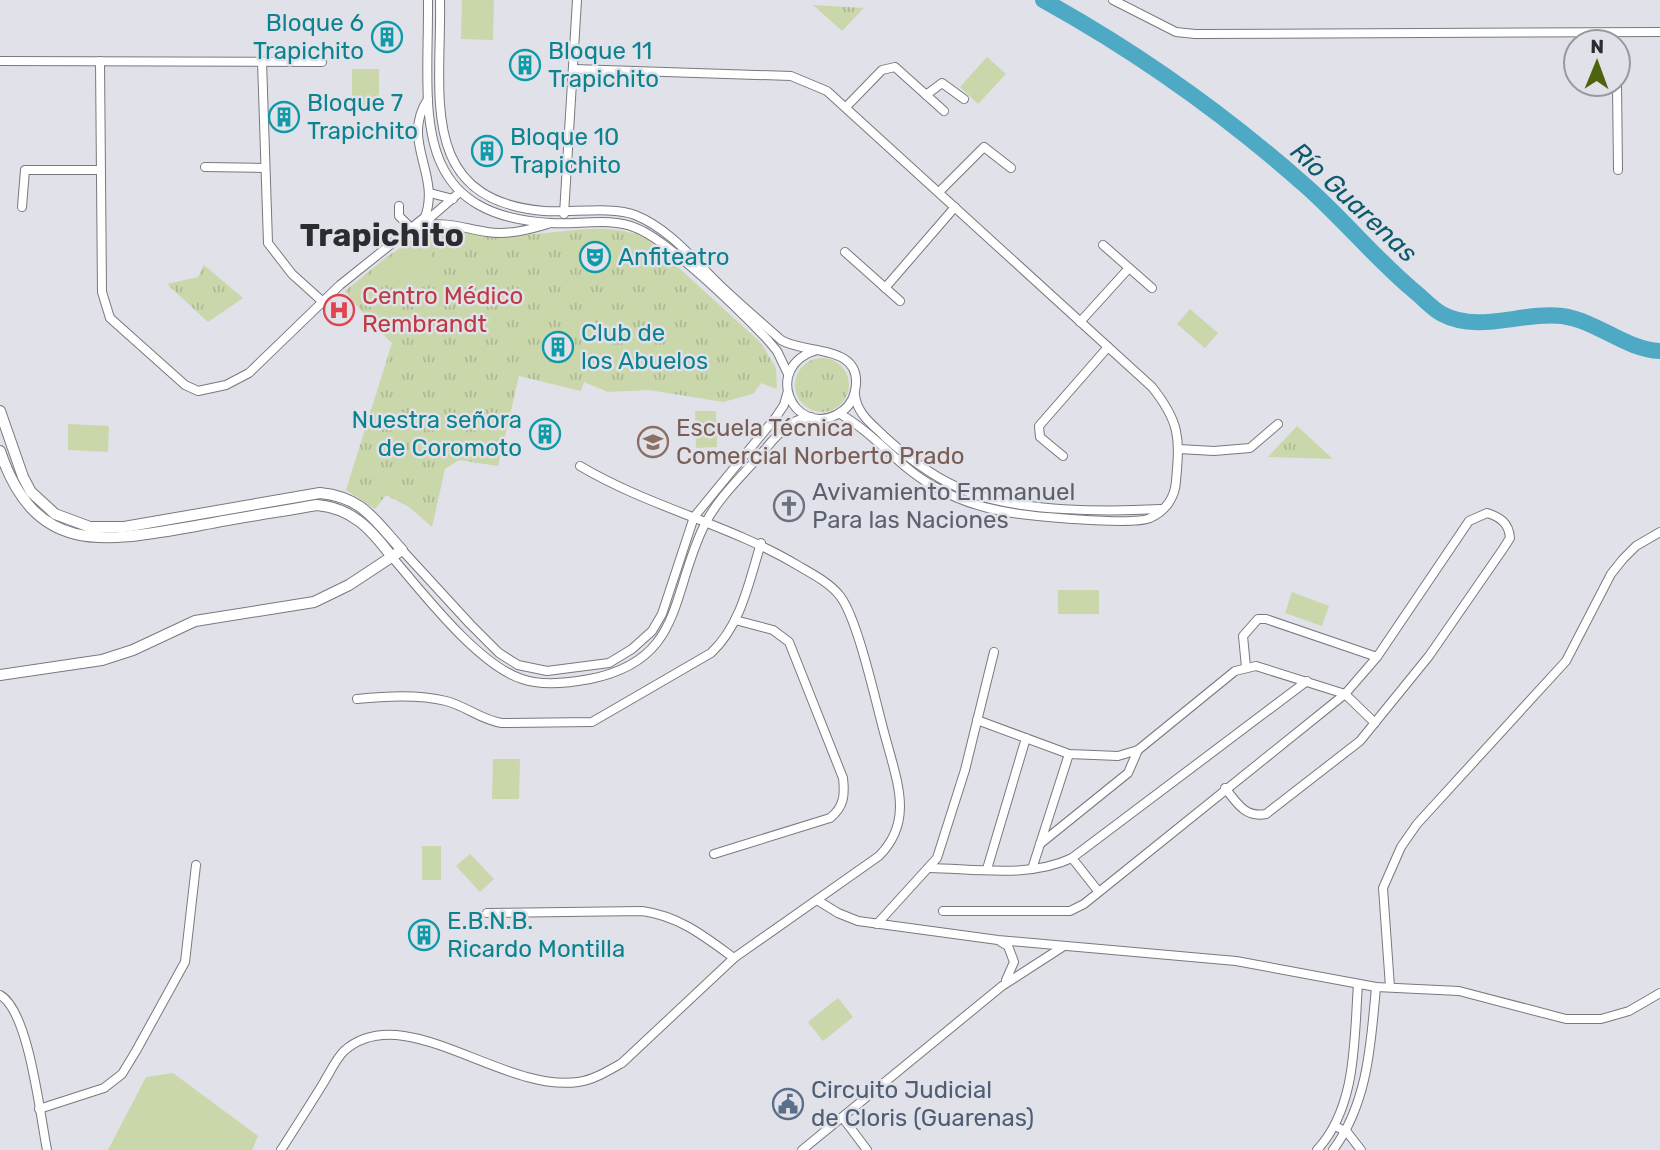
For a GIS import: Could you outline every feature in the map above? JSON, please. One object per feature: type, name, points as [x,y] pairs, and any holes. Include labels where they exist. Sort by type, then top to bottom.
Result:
[{"type":"street","points":[[428,0],[428,99],[434,151],[447,176],[460,191],[502,216],[551,223],[628,225],[655,237],[766,338],[777,351],[788,374]]},
{"type":"street","points":[[440,0],[440,117],[449,157],[476,189],[501,203],[564,211],[632,214],[651,223],[679,244],[781,340],[802,350],[838,354],[846,360],[855,376],[855,394],[861,413],[917,464],[968,492],[1028,505],[1129,511],[1163,509]]},
{"type":"street","points":[[563,223],[577,0]]},
{"type":"street","points":[[1113,0],[1175,32],[1195,34],[1562,32]]},
{"type":"street","points":[[1632,32],[1660,32]]},
{"type":"street","points":[[0,61],[322,62]]},
{"type":"street","points":[[100,61],[103,292],[110,318],[185,386],[198,391],[226,385],[249,373],[323,302],[425,217],[429,193],[416,128],[428,99]]},
{"type":"street","points":[[262,61],[268,243],[292,274],[323,302]]},
{"type":"street","points":[[847,106],[882,70],[890,66],[944,111]]},
{"type":"street","points":[[574,69],[791,76],[814,83],[847,106],[1108,347],[1166,405],[1178,433],[1176,486],[1172,499],[1163,509],[1149,519],[1135,521],[1028,514],[983,507],[921,479],[840,414]]},
{"type":"street","points":[[926,94],[942,83],[964,99]]},
{"type":"street","points":[[1618,98],[1618,170]]},
{"type":"street","points":[[939,192],[984,147],[1011,168]]},
{"type":"street","points":[[205,167],[264,168]]},
{"type":"street","points":[[22,207],[25,170],[100,170]]},
{"type":"street","points":[[421,226],[460,191]]},
{"type":"street","points":[[429,193],[453,199]]},
{"type":"street","points":[[399,206],[399,216],[412,229]]},
{"type":"street","points":[[885,288],[955,207]]},
{"type":"street","points":[[412,229],[444,222],[488,232],[510,233],[551,223]]},
{"type":"street","points":[[1103,245],[1152,288]]},
{"type":"street","points":[[845,252],[900,301]]},
{"type":"street","points":[[1080,322],[1129,268]]},
{"type":"street","points":[[1063,456],[1040,437],[1039,426],[1108,347]]},
{"type":"street","points":[[0,451],[23,502],[39,518],[67,532],[111,539],[317,505],[335,507],[352,514],[508,660],[534,670],[566,670],[608,663],[632,649],[652,631],[662,614],[694,517],[784,405],[788,374],[798,358],[817,350]]},
{"type":"street","points":[[787,391],[795,407],[811,417],[821,419],[840,414],[855,394]]},
{"type":"street","points":[[1,416],[31,492],[55,514],[90,527],[124,527],[320,493],[349,498],[363,507],[397,554],[493,665],[523,680],[558,683],[583,680],[624,668],[655,647],[678,600],[706,522],[776,436],[790,424],[811,417]]},
{"type":"street","points":[[1179,449],[1214,451],[1250,448],[1278,424]]},
{"type":"street","points":[[283,1149],[342,1053],[379,1034],[400,1034],[427,1040],[515,1076],[578,1083],[622,1063],[734,958],[892,843],[899,827],[898,783],[854,628],[843,602],[820,578],[761,543],[621,487],[580,466]]},
{"type":"street","points":[[943,911],[1070,911],[1098,891],[1225,788],[1345,694],[1377,657],[1469,522],[1487,513],[1498,516],[1506,523],[1510,538],[1506,545],[1429,656],[1376,723],[1343,755],[1266,814],[1252,815],[1244,811],[1225,788]]},
{"type":"street","points":[[1390,987],[1383,888],[1401,847],[1417,824],[1566,661],[1611,574],[1623,559],[1636,546],[1660,532]]},
{"type":"street","points":[[357,699],[404,697],[445,701],[488,721],[502,723],[592,722],[711,653],[722,642],[735,621],[761,543]]},
{"type":"street","points":[[0,675],[102,660],[133,650],[195,621],[314,602],[397,554]]},
{"type":"street","points":[[1246,667],[1244,636],[1258,619],[1266,619],[1377,657]]},
{"type":"street","points":[[714,854],[830,818],[841,807],[843,798],[843,778],[789,642],[773,630],[735,621]]},
{"type":"street","points":[[877,924],[937,858],[965,770],[993,652]]},
{"type":"street","points":[[977,720],[1069,754],[1118,756],[1138,750],[1224,679],[1246,667],[1256,666],[1345,694],[1376,723]]},
{"type":"street","points":[[930,868],[1032,869],[1054,866],[1072,858],[1307,681]]},
{"type":"street","points":[[987,869],[1026,738]]},
{"type":"street","points":[[1040,844],[1128,773],[1138,750]]},
{"type":"street","points":[[1032,869],[1069,754]]},
{"type":"street","points":[[1072,858],[1098,891]]},
{"type":"street","points":[[39,1109],[104,1088],[122,1074],[185,962],[196,865]]},
{"type":"street","points":[[817,900],[838,914],[877,924],[998,940],[1236,961],[1376,987],[1482,995],[1566,1019],[1601,1019],[1629,1011],[1660,993]]},
{"type":"street","points":[[487,914],[642,911],[665,914],[687,924],[734,958]]},
{"type":"street","points":[[998,940],[1008,946],[1014,961],[1002,986]]},
{"type":"street","points":[[802,1150],[1002,986],[1063,946]]},
{"type":"street","points":[[1317,1150],[1335,1126],[1349,1080],[1358,984]]},
{"type":"street","points":[[1333,1150],[1347,1132],[1365,1074],[1376,987]]},
{"type":"street","points":[[0,995],[9,1000],[22,1022],[47,1150]]},
{"type":"street","points":[[843,1118],[867,1150]]},
{"type":"street","points":[[1335,1126],[1347,1132],[1361,1150]]},
{"type":"green space","points":[[462,0],[494,0],[493,40],[461,39]]},
{"type":"green space","points":[[813,5],[864,8],[842,31]]},
{"type":"green space","points":[[987,57],[1006,74],[978,104],[960,87]]},
{"type":"green space","points":[[352,69],[379,69],[379,109],[352,109]]},
{"type":"green space","points":[[436,224],[511,235],[599,229],[629,232],[645,237],[761,343],[776,368],[777,389],[761,383],[753,394],[723,402],[649,390],[608,392],[584,382],[581,391],[519,376],[498,466],[459,460],[445,469],[432,527],[409,507],[386,495],[375,509],[346,490],[392,343],[345,291],[388,256]]},
{"type":"green space","points":[[428,245],[437,270],[399,285],[389,260]]},
{"type":"green space","points":[[204,265],[243,298],[208,322],[167,284],[198,277]]},
{"type":"green space","points":[[1190,309],[1218,333],[1205,348],[1177,324]]},
{"type":"green space","points":[[822,358],[841,366],[849,385],[841,404],[822,412],[803,404],[795,385],[803,366]]},
{"type":"green space","points":[[695,411],[716,411],[717,447],[696,448]]},
{"type":"green space","points":[[68,424],[109,426],[108,452],[68,450]]},
{"type":"green space","points":[[1297,426],[1333,459],[1268,457]]},
{"type":"green space","points":[[1058,590],[1099,590],[1099,614],[1058,614]]},
{"type":"green space","points":[[1292,592],[1329,606],[1322,626],[1285,613]]},
{"type":"green space","points":[[493,759],[520,759],[519,799],[492,799]]},
{"type":"green space","points":[[422,846],[441,846],[441,880],[422,880]]},
{"type":"green space","points":[[470,854],[494,879],[480,892],[456,866]]},
{"type":"green space","points":[[838,998],[853,1017],[823,1041],[808,1022]]},
{"type":"green space","points":[[173,1073],[258,1136],[252,1150],[108,1150],[146,1077]]},
{"type":"waterway","name":"Río Guarenas","points":[[1043,0],[1147,63],[1245,135],[1307,187],[1399,278],[1442,314],[1471,322],[1562,316],[1587,323],[1635,345],[1660,351]]},
{"type":"place","name":"Bloque 6 Trapichito","points":[[387,37]]},
{"type":"place","name":"Bloque 11 Trapichito","points":[[525,65]]},
{"type":"place","name":"Bloque 7 Trapichito","points":[[284,117]]},
{"type":"place","name":"Bloque 10 Trapichito","points":[[487,151]]},
{"type":"place","name":"Anfiteatro","points":[[595,257]]},
{"type":"place","name":"Centro Médico Rembrandt","points":[[339,310]]},
{"type":"place","name":"Club de los Abuelos","points":[[558,347]]},
{"type":"place","name":"Nuestra señora de Coromoto","points":[[545,434]]},
{"type":"place","name":"Escuela Técnica Comercial Norberto Prado","points":[[653,442]]},
{"type":"place","name":"Avivamiento Emmanuel Para las Naciones","points":[[789,506]]},
{"type":"place","name":"E.B.N.B. Ricardo Montilla","points":[[424,935]]},
{"type":"place","name":"Circuito Judicial de Cloris (Guarenas)","points":[[788,1104]]},
{"type":"district","name":"Trapichito","points":[[382,235]]}]
